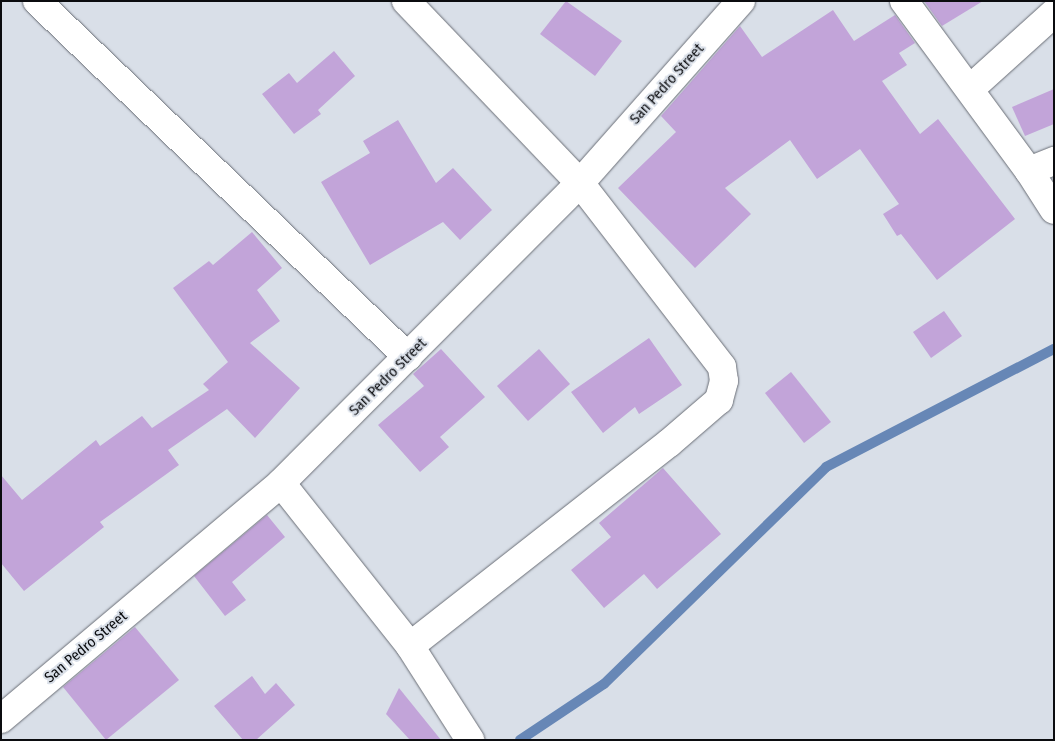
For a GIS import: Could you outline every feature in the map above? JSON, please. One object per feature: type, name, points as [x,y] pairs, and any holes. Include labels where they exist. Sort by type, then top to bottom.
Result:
[{"type":"street","points":[[37,1],[408,357]]},
{"type":"street","points":[[406,1],[580,183],[722,367],[724,381],[719,400],[669,443],[410,646]]},
{"type":"street","name":"San Pedro Street","points":[[1,719],[281,483],[580,183],[741,1]]},
{"type":"street","points":[[904,1],[970,89],[1042,166],[1054,210]]},
{"type":"street","points":[[970,89],[1054,13]]},
{"type":"street","points":[[281,483],[410,646],[470,740]]},
{"type":"building","points":[[566,1],[622,41],[595,76],[540,34]]},
{"type":"building","points":[[924,1],[983,1],[942,26]]},
{"type":"building","points":[[833,10],[854,41],[895,15],[915,43],[899,53],[907,65],[882,81],[920,134],[938,119],[1015,219],[937,280],[901,234],[897,236],[883,214],[899,204],[860,149],[817,179],[790,140],[725,188],[751,214],[695,268],[618,188],[676,132],[661,116],[740,26],[762,57]]},
{"type":"building","points":[[334,51],[355,76],[318,110],[321,114],[294,134],[262,94],[289,73],[297,83]]},
{"type":"building","points":[[1054,89],[1054,124],[1025,136],[1012,107]]},
{"type":"building","points":[[398,120],[436,183],[453,168],[492,210],[460,240],[443,222],[370,265],[321,182],[370,153],[363,141]]},
{"type":"building","points":[[252,232],[282,268],[257,290],[280,321],[250,343],[300,388],[255,438],[227,409],[168,450],[179,465],[100,522],[104,527],[24,591],[1,563],[1,475],[22,500],[96,440],[100,446],[142,416],[152,428],[209,390],[203,384],[228,362],[173,288],[209,261],[213,265]]},
{"type":"building","points":[[944,311],[962,336],[931,358],[913,332]]},
{"type":"building","points":[[649,338],[682,385],[639,414],[635,407],[603,433],[571,392]]},
{"type":"building","points":[[441,349],[485,397],[440,437],[449,447],[420,472],[378,425],[424,386],[413,374]]},
{"type":"building","points":[[539,349],[570,384],[528,421],[497,386]]},
{"type":"building","points":[[791,372],[831,422],[804,443],[765,393]]},
{"type":"building","points":[[663,468],[721,534],[657,589],[644,574],[604,608],[571,570],[611,537],[599,523]]},
{"type":"building","points":[[267,515],[285,537],[232,582],[246,600],[225,616],[194,576]]},
{"type":"building","points":[[135,627],[179,680],[106,740],[63,687]]},
{"type":"building","points":[[252,676],[265,694],[276,683],[295,705],[256,740],[243,740],[214,706]]},
{"type":"building","points":[[399,688],[441,740],[410,740],[386,714]]},
{"type":"waterway","points":[[520,740],[604,684],[826,467],[1054,349]]}]
